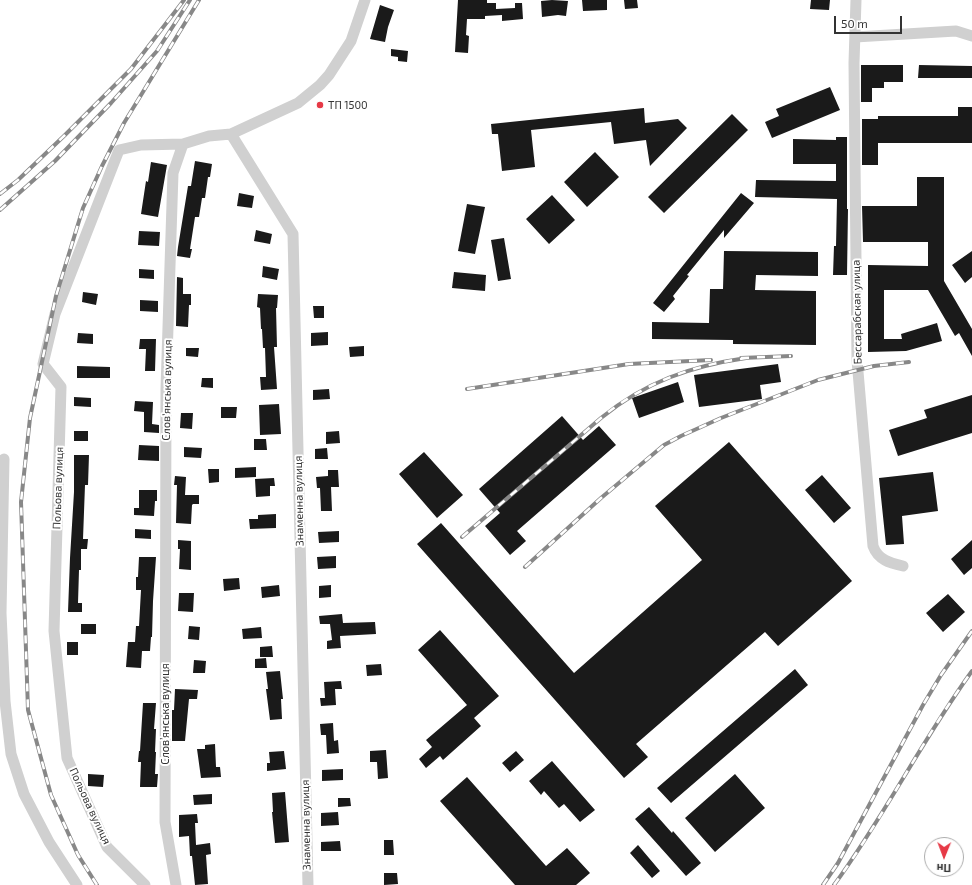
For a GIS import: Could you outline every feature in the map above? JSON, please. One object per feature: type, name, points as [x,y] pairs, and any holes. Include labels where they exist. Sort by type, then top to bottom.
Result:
[{"type":"street","points":[[183,144],[209,136],[231,134],[298,103],[320,85],[329,75],[352,41],[365,0]]},
{"type":"street","name":"Бессарабская улица","points":[[856,0],[857,360],[872,539],[876,554],[884,560],[904,566]]},
{"type":"street","points":[[855,37],[956,31],[972,36]]},
{"type":"street","name":"Знаменна вулиця","points":[[231,134],[293,234],[308,885]]},
{"type":"street","name":"Польова вулиця","points":[[145,885],[107,847],[67,758],[54,631],[60,387],[43,364],[55,314],[119,150],[141,145],[183,144]]},
{"type":"street","name":"Слов’янська вулиця","points":[[176,885],[165,822],[166,396],[173,173],[183,144]]},
{"type":"street","points":[[4,459],[1,614],[5,701],[11,754],[24,794],[48,842],[77,885]]},
{"type":"building","points":[[458,0],[487,0],[487,3],[496,3],[496,9],[515,8],[515,3],[522,3],[523,19],[502,21],[502,15],[485,16],[485,19],[467,19],[466,35],[469,36],[468,53],[455,52]]},
{"type":"building","points":[[582,0],[607,0],[607,10],[583,11]]},
{"type":"building","points":[[624,0],[637,0],[638,8],[625,9]]},
{"type":"building","points":[[811,0],[830,0],[829,10],[810,9]]},
{"type":"building","points":[[541,1],[568,1],[566,16],[558,15],[542,17]]},
{"type":"building","points":[[380,5],[394,10],[385,42],[370,39]]},
{"type":"building","points":[[391,49],[408,51],[407,62],[398,61],[398,57],[391,56]]},
{"type":"building","points":[[861,65],[903,65],[903,82],[884,82],[884,88],[872,88],[872,102],[861,102]]},
{"type":"building","points":[[919,65],[972,66],[972,78],[918,78]]},
{"type":"building","points":[[830,87],[840,110],[772,138],[765,122],[779,116],[776,109]]},
{"type":"building","points":[[958,107],[972,107],[972,143],[878,143],[878,165],[862,165],[862,119],[878,119],[878,116],[958,116]]},
{"type":"building","points":[[644,108],[645,123],[678,119],[687,128],[650,166],[646,140],[614,144],[611,122],[531,130],[535,167],[502,171],[498,134],[492,134],[491,124]]},
{"type":"building","points":[[732,114],[748,130],[664,213],[648,197]]},
{"type":"building","points":[[836,137],[847,137],[847,275],[833,275],[834,246],[836,246],[837,199],[755,197],[756,180],[836,181],[836,164],[793,164],[793,139],[836,140]]},
{"type":"building","points":[[595,152],[619,177],[587,207],[564,182]]},
{"type":"building","points":[[195,161],[212,164],[210,177],[208,177],[205,198],[202,198],[199,217],[195,217],[190,258],[177,256],[188,186],[191,186]]},
{"type":"building","points":[[151,162],[167,165],[158,217],[141,214],[146,181],[148,182]]},
{"type":"building","points":[[917,177],[944,177],[944,281],[972,329],[972,356],[959,333],[955,336],[928,290],[884,290],[884,339],[902,339],[901,334],[937,323],[942,341],[906,351],[868,352],[868,265],[928,266],[928,242],[863,242],[862,206],[917,206]]},
{"type":"building","points":[[239,193],[254,196],[252,208],[237,206]]},
{"type":"building","points":[[741,193],[754,203],[724,238],[724,230],[709,248],[687,275],[689,276],[673,296],[675,299],[664,312],[653,303]]},
{"type":"building","points":[[552,195],[575,220],[549,244],[526,219]]},
{"type":"building","points":[[467,204],[485,207],[475,254],[458,251]]},
{"type":"building","points":[[256,230],[272,234],[270,244],[254,241]]},
{"type":"building","points":[[139,231],[160,232],[159,246],[138,245]]},
{"type":"building","points":[[504,238],[511,279],[498,281],[491,240]]},
{"type":"building","points":[[724,251],[818,252],[818,276],[756,275],[755,290],[816,291],[816,345],[733,344],[733,340],[652,339],[652,322],[709,323],[710,289],[723,289]]},
{"type":"building","points":[[972,251],[972,277],[965,283],[952,265]]},
{"type":"building","points":[[263,266],[279,269],[277,280],[262,277]]},
{"type":"building","points":[[139,269],[154,270],[154,279],[139,278]]},
{"type":"building","points":[[454,272],[486,275],[485,291],[452,288]]},
{"type":"building","points":[[177,277],[183,278],[183,294],[191,294],[188,327],[176,326]]},
{"type":"building","points":[[83,292],[98,294],[96,305],[82,302]]},
{"type":"building","points":[[258,294],[278,295],[276,308],[277,347],[274,347],[277,389],[261,390],[260,377],[266,377],[265,348],[263,348],[260,308],[257,307]]},
{"type":"building","points":[[140,300],[158,301],[158,312],[140,311]]},
{"type":"building","points":[[313,306],[324,306],[324,318],[314,318]]},
{"type":"building","points":[[328,332],[328,345],[311,346],[311,333]]},
{"type":"building","points":[[78,333],[93,334],[93,344],[77,343]]},
{"type":"building","points":[[140,339],[156,339],[155,371],[145,371],[146,349],[139,349]]},
{"type":"building","points":[[364,346],[364,356],[350,357],[349,347]]},
{"type":"building","points":[[186,348],[199,348],[198,357],[186,356]]},
{"type":"building","points":[[778,364],[781,382],[760,385],[762,399],[699,407],[694,375]]},
{"type":"building","points":[[77,366],[110,367],[110,378],[77,378]]},
{"type":"building","points":[[202,378],[213,378],[213,388],[201,387]]},
{"type":"building","points":[[678,382],[684,402],[639,418],[632,398]]},
{"type":"building","points":[[329,389],[330,399],[313,400],[313,390]]},
{"type":"building","points":[[972,395],[972,433],[898,456],[889,430],[927,418],[924,410]]},
{"type":"building","points":[[74,397],[91,398],[91,407],[74,406]]},
{"type":"building","points":[[135,401],[153,402],[152,424],[159,425],[159,433],[144,432],[144,412],[134,411]]},
{"type":"building","points":[[279,404],[281,434],[260,435],[259,405]]},
{"type":"building","points":[[221,407],[237,407],[236,418],[221,418]]},
{"type":"building","points":[[181,413],[193,413],[192,429],[180,428]]},
{"type":"building","points":[[562,416],[583,440],[599,426],[616,445],[517,531],[526,541],[510,555],[485,526],[500,513],[479,489]]},
{"type":"building","points":[[74,431],[88,431],[88,441],[74,441]]},
{"type":"building","points":[[339,431],[340,443],[326,444],[326,432]]},
{"type":"building","points":[[254,439],[266,439],[267,450],[254,450]]},
{"type":"building","points":[[729,442],[852,581],[778,646],[765,632],[636,744],[648,757],[624,778],[417,544],[441,523],[574,673],[702,560],[655,506]]},
{"type":"building","points":[[139,445],[159,446],[159,461],[138,460]]},
{"type":"building","points":[[184,447],[202,448],[201,458],[184,457]]},
{"type":"building","points":[[327,448],[328,459],[315,459],[315,449]]},
{"type":"building","points":[[424,452],[463,495],[437,518],[399,474]]},
{"type":"building","points":[[74,455],[89,455],[88,485],[85,485],[83,539],[88,539],[87,549],[81,549],[81,570],[79,570],[78,603],[82,603],[82,612],[68,612],[74,492]]},
{"type":"building","points":[[256,467],[256,477],[235,478],[235,468]]},
{"type":"building","points":[[208,469],[219,469],[219,482],[209,483]]},
{"type":"building","points":[[328,470],[338,470],[339,487],[331,487],[332,511],[321,511],[320,488],[317,488],[316,477],[328,476]]},
{"type":"building","points":[[933,472],[938,511],[902,516],[904,544],[886,545],[879,478]]},
{"type":"building","points":[[822,475],[851,508],[834,523],[805,490]]},
{"type":"building","points":[[175,476],[186,477],[185,495],[199,495],[199,504],[192,505],[191,524],[176,523],[177,485],[174,485]]},
{"type":"building","points":[[274,478],[275,486],[270,486],[270,496],[256,497],[255,479]]},
{"type":"building","points":[[139,490],[157,490],[157,501],[155,501],[154,516],[134,515],[134,508],[139,508]]},
{"type":"building","points":[[276,514],[276,528],[250,529],[249,519],[258,519],[258,515]]},
{"type":"building","points":[[135,529],[151,530],[151,539],[135,538]]},
{"type":"building","points":[[339,531],[339,542],[319,543],[318,532]]},
{"type":"building","points":[[178,540],[191,541],[191,570],[179,569],[180,549],[178,549]]},
{"type":"building","points":[[972,540],[972,568],[964,575],[951,559]]},
{"type":"building","points":[[336,556],[336,568],[318,569],[317,557]]},
{"type":"building","points":[[139,557],[156,557],[152,637],[150,651],[142,651],[141,668],[126,667],[128,642],[135,642],[136,626],[139,626],[141,590],[136,590],[136,577],[138,577]]},
{"type":"building","points":[[239,578],[240,589],[224,591],[223,579]]},
{"type":"building","points":[[279,585],[280,596],[262,598],[261,587]]},
{"type":"building","points":[[331,585],[331,597],[319,598],[319,586]]},
{"type":"building","points":[[179,593],[194,593],[193,612],[178,611]]},
{"type":"building","points":[[948,594],[965,612],[943,632],[926,613]]},
{"type":"building","points":[[342,614],[343,623],[375,622],[376,634],[340,636],[341,648],[327,649],[327,641],[332,640],[330,624],[320,624],[319,616]]},
{"type":"building","points":[[81,624],[96,624],[96,634],[81,634]]},
{"type":"building","points":[[189,626],[200,627],[199,640],[188,639]]},
{"type":"building","points":[[261,627],[262,638],[243,639],[242,629]]},
{"type":"building","points":[[440,630],[499,696],[474,718],[481,726],[443,760],[440,756],[426,768],[419,759],[432,747],[426,740],[467,705],[418,650]]},
{"type":"building","points":[[67,642],[78,642],[78,655],[67,655]]},
{"type":"building","points":[[272,646],[273,657],[260,657],[260,647]]},
{"type":"building","points":[[266,658],[267,668],[255,668],[255,659]]},
{"type":"building","points":[[194,660],[206,661],[205,673],[193,673]]},
{"type":"building","points":[[381,664],[382,675],[367,676],[366,665]]},
{"type":"building","points":[[795,669],[808,685],[671,803],[657,788]]},
{"type":"building","points":[[280,671],[283,699],[281,699],[282,719],[270,720],[266,689],[268,689],[266,672]]},
{"type":"building","points":[[341,681],[342,689],[335,689],[336,705],[321,706],[320,698],[325,698],[324,682]]},
{"type":"building","points":[[175,689],[198,690],[197,699],[189,699],[185,741],[172,741],[172,710],[174,710]]},
{"type":"building","points":[[143,703],[156,703],[154,729],[156,729],[155,774],[158,774],[157,787],[140,787],[141,762],[138,762]]},
{"type":"building","points":[[333,723],[334,741],[338,740],[339,753],[327,754],[326,735],[321,735],[320,724]]},
{"type":"building","points":[[215,744],[216,767],[220,767],[221,777],[201,778],[197,749],[205,749],[205,745]]},
{"type":"building","points":[[386,750],[388,778],[378,779],[377,762],[370,762],[370,751]]},
{"type":"building","points":[[284,751],[286,769],[267,771],[267,763],[270,763],[269,752]]},
{"type":"building","points":[[516,751],[524,760],[510,772],[502,763]]},
{"type":"building","points":[[552,761],[595,810],[580,822],[564,804],[559,808],[544,791],[541,795],[529,781]]},
{"type":"building","points":[[343,769],[343,780],[322,781],[322,770]]},
{"type":"building","points":[[88,774],[104,775],[103,787],[88,786]]},
{"type":"building","points":[[735,774],[765,808],[715,852],[685,818]]},
{"type":"building","points":[[467,777],[546,866],[567,848],[590,873],[576,885],[515,885],[440,801]]},
{"type":"building","points":[[285,792],[289,842],[275,843],[272,793]]},
{"type":"building","points":[[212,794],[212,804],[194,805],[193,795]]},
{"type":"building","points":[[338,798],[350,798],[351,806],[338,807]]},
{"type":"building","points":[[649,807],[672,833],[673,831],[701,863],[686,876],[635,819]]},
{"type":"building","points":[[338,812],[339,825],[321,826],[321,813]]},
{"type":"building","points":[[197,814],[198,823],[195,823],[196,845],[210,843],[211,854],[206,855],[208,884],[195,885],[192,856],[190,856],[189,836],[179,837],[179,815]]},
{"type":"building","points":[[384,840],[393,840],[394,855],[384,855]]},
{"type":"building","points":[[340,841],[341,851],[321,851],[321,842]]},
{"type":"building","points":[[638,845],[660,871],[652,878],[630,853]]},
{"type":"building","points":[[384,873],[397,873],[398,884],[384,885]]},
{"type":"railway","points":[[0,194],[18,180],[131,69],[184,0]]},
{"type":"railway","points":[[0,210],[55,161],[111,103],[157,51],[190,0]]},
{"type":"railway","points":[[97,885],[78,855],[51,795],[28,710],[21,502],[30,418],[56,296],[83,208],[124,123],[199,0]]},
{"type":"railway","points":[[741,358],[791,356]]},
{"type":"railway","points":[[462,537],[618,405],[652,385],[688,371],[726,361],[746,358]]},
{"type":"railway","points":[[467,389],[629,364],[711,360]]},
{"type":"railway","points":[[525,567],[601,498],[664,445],[721,418],[818,380],[874,366],[909,362]]},
{"type":"railway","points":[[823,885],[838,863],[923,705],[941,675],[972,631]]},
{"type":"railway","points":[[834,885],[870,833],[936,724],[972,671]]},
{"type":"place","name":"ТП 1500","points":[[320,105]]}]
